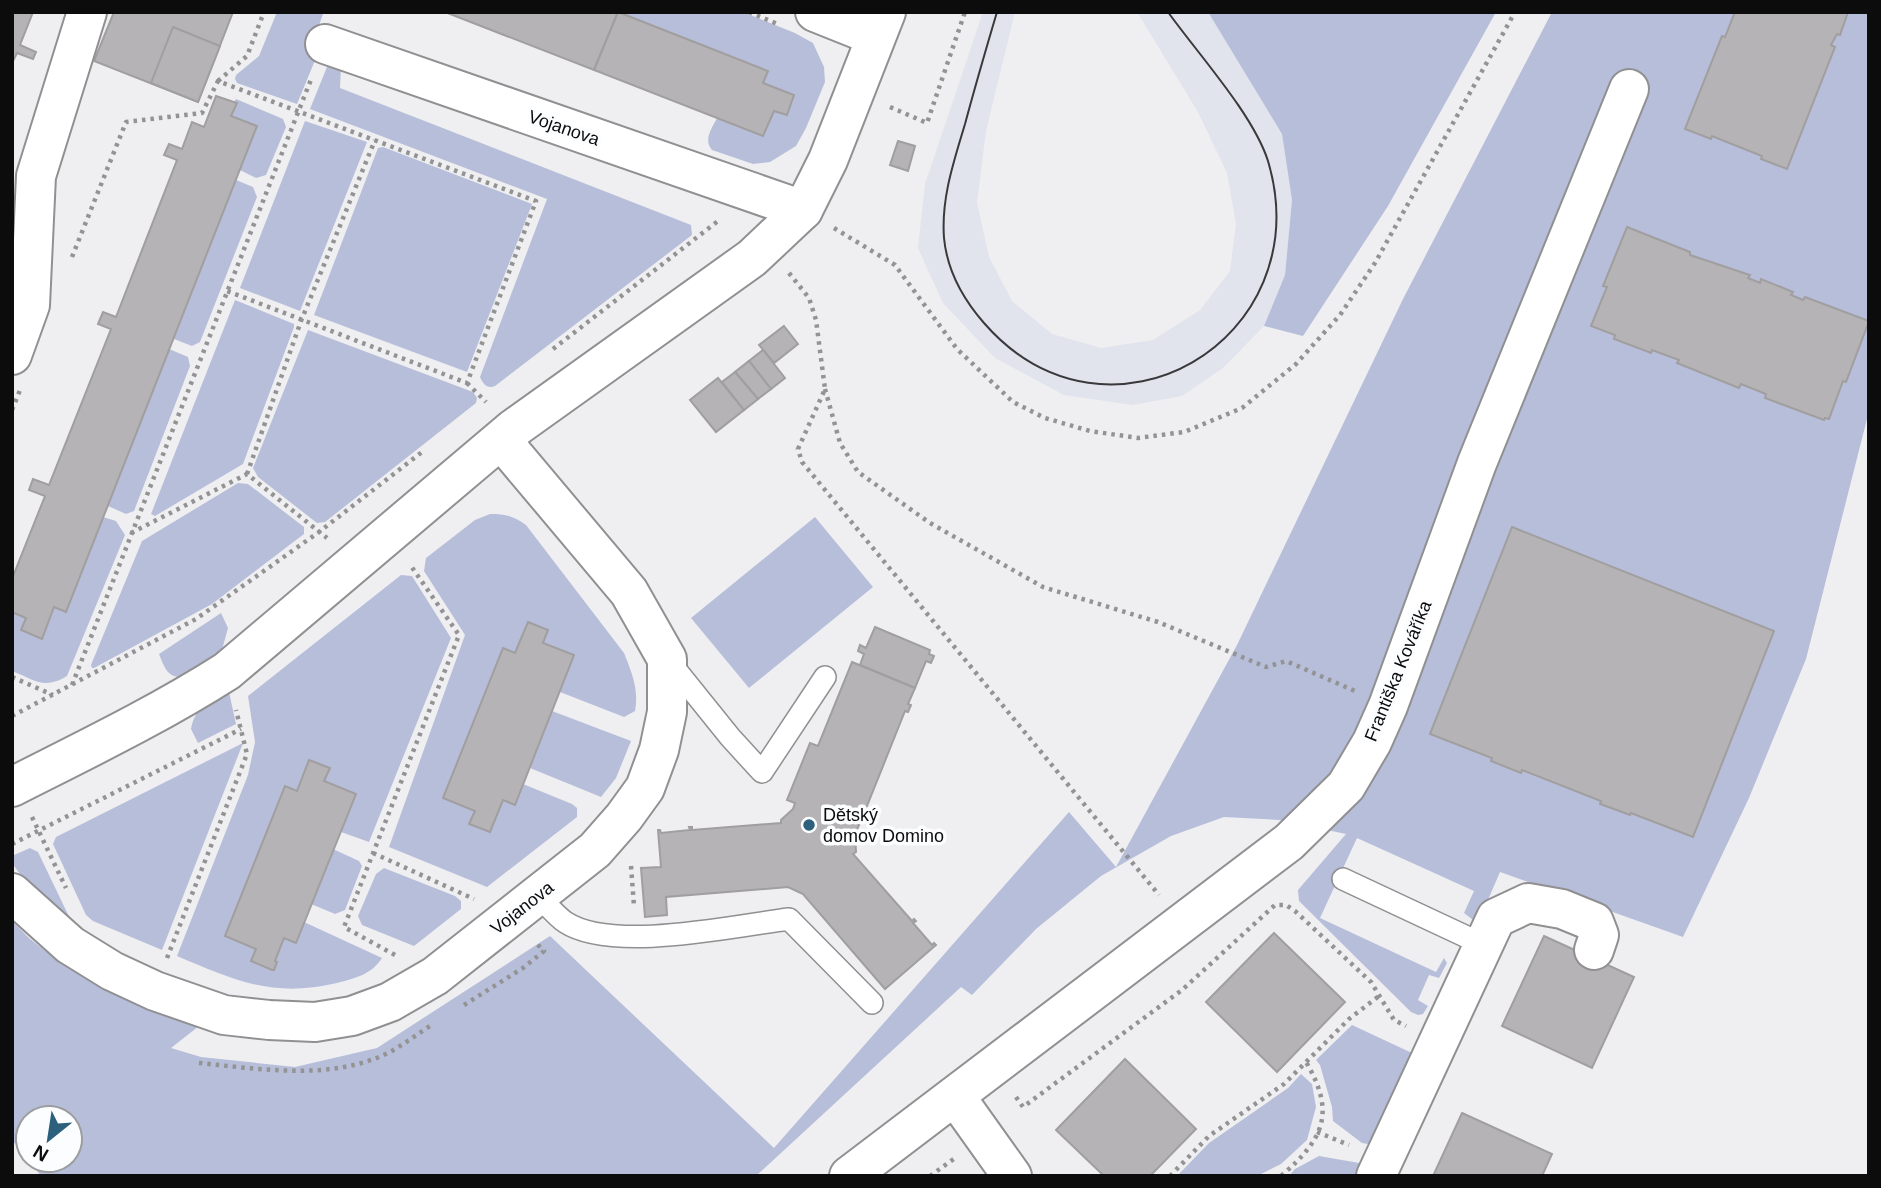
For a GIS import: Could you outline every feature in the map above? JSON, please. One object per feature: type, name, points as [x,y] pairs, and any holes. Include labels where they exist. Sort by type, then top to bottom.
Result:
[{"type":"street","points":[[12,355],[30,305],[28,175],[87,12]]},
{"type":"street","points":[[14,786],[116,735],[228,671],[513,429],[752,258],[803,210],[828,160],[880,24],[815,12]]},
{"type":"street","name":"Vojanova","points":[[325,44],[803,210]]},
{"type":"street","name":"Františka Kováříka","points":[[849,1176],[1289,842],[1346,786],[1372,741],[1388,706],[1477,463],[1629,89]]},
{"type":"street","name":"Vojanova","points":[[12,893],[70,945],[112,971],[155,991],[224,1015],[315,1022],[352,1016],[390,1002],[435,976],[595,850],[645,788],[659,750],[667,712],[667,659],[629,592],[502,441]]},
{"type":"street","points":[[1376,1176],[1496,918],[1528,903],[1562,909],[1594,922],[1599,935],[1594,950]]},
{"type":"street","points":[[955,1096],[1012,1176]]},
{"type":"lane","points":[[667,659],[762,772],[825,677]]},
{"type":"lane","points":[[1343,879],[1484,945]]},
{"type":"lane","points":[[538,896],[566,922],[591,932],[620,936],[789,919],[872,1003]]},
{"type":"path","points":[[70,263],[126,122],[202,113],[218,81],[247,56],[264,12]]},
{"type":"path","points":[[803,210],[895,265],[957,349],[1013,402],[1045,418],[1090,431],[1138,438],[1184,432],[1242,408],[1296,364],[1340,315],[1375,262],[1515,12]]},
{"type":"path","points":[[72,685],[325,44]]},
{"type":"path","points":[[218,81],[536,201],[467,383],[227,291]]},
{"type":"path","points":[[131,533],[247,474],[301,321],[375,140]]},
{"type":"path","points":[[766,245],[809,298],[816,320],[825,388],[840,443],[858,472],[930,523],[1043,587],[1158,622],[1266,667],[1286,662],[1388,706]]},
{"type":"path","points":[[825,388],[798,449],[802,462],[1182,923]]},
{"type":"path","points":[[12,716],[196,619],[319,532],[247,474]]},
{"type":"path","points":[[389,533],[459,635],[344,927],[435,976]]},
{"type":"path","points":[[155,991],[247,754],[228,671]]},
{"type":"path","points":[[12,677],[53,695]]},
{"type":"path","points":[[12,844],[241,729]]},
{"type":"path","points":[[14,786],[72,900]]},
{"type":"path","points":[[373,853],[478,901],[468,909]]},
{"type":"path","points":[[630,861],[637,936]]},
{"type":"path","points":[[994,1067],[1023,1107],[1182,990],[1275,905],[1286,905],[1295,911],[1371,982],[1394,1020],[1438,1044]]},
{"type":"path","points":[[1170,1176],[1209,1136],[1284,1084],[1349,1019],[1380,996]]},
{"type":"path","points":[[1281,1176],[1304,1156],[1321,1122],[1324,1102],[1319,1084],[1306,1062]]},
{"type":"shaded area","points":[[277,12],[323,14],[310,50],[318,53],[297,104],[237,83],[235,79],[236,75],[259,56]]},
{"type":"shaded area","points":[[618,12],[743,12],[813,43],[824,67],[825,82],[796,146],[770,162],[753,164],[712,150],[708,138],[717,118],[774,111],[787,115],[794,95],[763,83],[768,70]]},
{"type":"shaded area","points":[[983,12],[1015,12],[986,131],[977,203],[989,257],[1012,301],[1052,334],[1101,348],[1153,340],[1200,310],[1230,271],[1236,224],[1227,173],[1198,112],[1137,12],[1208,12],[1282,134],[1292,200],[1285,275],[1264,326],[1223,368],[1182,396],[1133,405],[1064,395],[995,358],[943,303],[918,248],[925,184]]},
{"type":"shaded area","points":[[1208,12],[1496,12],[1388,206],[1303,336],[1264,326],[1285,275],[1292,200],[1282,134]]},
{"type":"shaded area","points":[[1552,12],[1869,12],[1869,411],[1806,659],[1749,798],[1683,937],[1500,872],[1481,916],[1473,920],[1464,913],[1474,891],[1357,838],[1320,918],[1436,972],[1444,958],[1447,963],[1439,978],[1429,975],[1418,1000],[1428,1006],[1423,1014],[1418,1015],[1411,1012],[1299,901],[1298,890],[1346,834],[1280,820],[1224,817],[1171,836],[1101,876],[1036,929],[972,995],[961,987],[756,1176],[41,1176],[40,1174],[84,1174],[84,1104],[14,1104],[14,1142],[12,1140],[12,921],[59,962],[199,1026],[171,1048],[201,1057],[295,1067],[377,1048],[550,936],[774,1148],[1069,812],[1116,867],[1237,645],[1403,299]]},
{"type":"shaded area","points":[[331,57],[341,67],[340,88],[691,225],[692,235],[495,386],[488,386],[480,377],[547,199],[310,109]]},
{"type":"shaded area","points":[[236,99],[283,119],[286,127],[266,175],[256,178],[240,170],[257,126],[231,116],[237,104],[234,102]]},
{"type":"shaded area","points":[[305,121],[367,142],[300,311],[240,288]]},
{"type":"shaded area","points":[[383,147],[532,204],[467,372],[314,315],[378,148]]},
{"type":"shaded area","points":[[236,180],[253,187],[257,197],[200,342],[192,346],[174,339]]},
{"type":"shaded area","points":[[235,300],[294,324],[294,327],[243,464],[155,516],[151,514]]},
{"type":"shaded area","points":[[308,330],[473,392],[477,398],[476,403],[325,522],[317,523],[258,477],[253,468]]},
{"type":"shaded area","points":[[169,349],[188,357],[190,366],[134,511],[126,514],[108,506]]},
{"type":"shaded area","points":[[238,483],[248,484],[304,527],[304,534],[212,604],[92,668],[142,541]]},
{"type":"shaded area","points":[[490,514],[510,516],[526,525],[624,653],[636,696],[635,711],[624,717],[560,692],[574,655],[543,643],[548,630],[528,622],[515,653],[504,648],[475,811],[470,824],[490,831],[503,800],[515,805],[523,784],[572,804],[577,808],[577,817],[487,887],[389,847],[465,635],[424,571],[426,558],[475,520]]},
{"type":"shaded area","points":[[103,517],[116,521],[125,535],[67,676],[46,683],[12,671],[12,612],[26,618],[22,631],[42,638],[54,607],[66,612]]},
{"type":"shaded area","points":[[815,517],[873,587],[749,688],[691,618]]},
{"type":"shaded area","points":[[401,575],[412,576],[451,638],[369,842],[341,832],[355,794],[324,781],[329,768],[309,760],[297,791],[226,936],[256,949],[252,961],[271,969],[274,969],[277,963],[275,961],[284,938],[296,943],[304,922],[382,958],[368,972],[357,977],[337,983],[293,989],[255,985],[177,956],[248,775],[255,742],[248,696]]},
{"type":"shaded area","points":[[221,613],[228,628],[222,650],[182,677],[169,673],[159,654]]},
{"type":"shaded area","points":[[229,692],[236,724],[198,743],[191,729],[196,715],[204,706]]},
{"type":"shaded area","points":[[552,711],[631,741],[616,778],[601,797],[530,768]]},
{"type":"shaded area","points":[[243,743],[162,950],[93,921],[86,915],[53,844],[56,837]]},
{"type":"shaded area","points":[[30,848],[38,852],[74,927],[36,896],[12,863],[12,856]]},
{"type":"shaded area","points":[[333,849],[359,861],[362,866],[345,910],[335,914],[311,904]]},
{"type":"shaded area","points":[[384,868],[455,896],[461,901],[461,909],[414,946],[362,925],[358,916],[376,874]]},
{"type":"shaded area","points":[[1352,1025],[1412,1053],[1413,1060],[1374,1145],[1362,1143],[1333,1121],[1332,1107],[1320,1065],[1316,1060]]},
{"type":"shaded area","points":[[1301,1074],[1312,1084],[1316,1107],[1307,1140],[1281,1164],[1257,1176],[1177,1176],[1209,1143],[1288,1088]]},
{"type":"shaded area","points":[[1319,1156],[1365,1164],[1360,1176],[1289,1176],[1295,1169]]},
{"type":"building","points":[[12,12],[33,12],[20,45],[36,52],[33,59],[17,53],[12,63]]},
{"type":"building","points":[[114,12],[233,12],[198,102],[94,61]]},
{"type":"building","points":[[445,12],[618,12],[594,70]]},
{"type":"building","points":[[618,12],[768,71],[763,83],[794,95],[787,115],[774,111],[763,136],[594,70]]},
{"type":"building","points":[[1735,12],[1848,12],[1840,35],[1837,34],[1831,45],[1835,47],[1787,169],[1712,136],[1711,139],[1685,129],[1722,36],[1725,37]]},
{"type":"building","points":[[173,27],[220,46],[198,102],[151,83]]},
{"type":"building","points":[[216,96],[237,103],[231,116],[257,126],[66,612],[54,607],[42,639],[21,630],[26,618],[12,612],[12,579],[45,496],[29,490],[33,479],[49,485],[111,329],[98,324],[103,312],[116,317],[177,160],[164,155],[169,144],[182,149],[192,122],[204,127]]},
{"type":"building","points":[[898,141],[915,146],[908,171],[890,165]]},
{"type":"building","points":[[1627,227],[1690,252],[1690,255],[1750,275],[1748,278],[1760,283],[1761,279],[1793,292],[1791,295],[1803,300],[1805,297],[1869,321],[1829,419],[1824,420],[1765,398],[1766,394],[1741,384],[1739,388],[1677,363],[1679,360],[1614,339],[1615,335],[1591,326],[1607,287],[1603,286]]},
{"type":"building","points":[[784,326],[798,344],[774,363],[759,345]]},
{"type":"building","points":[[763,350],[785,378],[771,389],[749,361]]},
{"type":"building","points":[[749,361],[771,389],[758,399],[735,372]]},
{"type":"building","points":[[735,372],[758,399],[744,410],[722,382]]},
{"type":"building","points":[[718,378],[744,410],[716,432],[690,400]]},
{"type":"building","points":[[1512,527],[1774,631],[1693,837],[1600,804],[1601,801],[1522,770],[1521,773],[1491,761],[1492,758],[1430,734]]},
{"type":"building","points":[[528,622],[548,630],[543,643],[574,655],[515,805],[503,800],[490,832],[469,824],[475,811],[443,798],[503,648],[515,653]]},
{"type":"building","points":[[875,627],[930,650],[929,654],[934,656],[931,663],[926,661],[915,688],[860,665],[864,654],[858,651],[860,645],[866,648]]},
{"type":"building","name":"Dětský domov Domino","points":[[852,662],[915,688],[908,704],[911,705],[908,712],[905,711],[865,811],[868,812],[865,819],[862,818],[855,834],[856,852],[853,854],[912,921],[916,921],[913,923],[932,945],[936,945],[885,989],[803,894],[788,887],[666,897],[667,915],[645,917],[641,868],[661,867],[658,830],[661,833],[690,830],[689,827],[692,827],[692,830],[781,823],[793,809],[795,803],[787,800],[810,743],[818,746]]},
{"type":"building","points":[[309,760],[330,768],[324,781],[356,794],[296,943],[284,938],[272,970],[251,961],[256,949],[225,936],[285,786],[297,791]]},
{"type":"building","points":[[1274,933],[1345,1002],[1277,1072],[1206,1002]]},
{"type":"building","points":[[1544,936],[1634,977],[1592,1068],[1502,1026]]},
{"type":"building","points":[[1125,1059],[1196,1129],[1150,1176],[1104,1176],[1056,1130]]},
{"type":"building","points":[[1462,1113],[1552,1154],[1542,1176],[1433,1176]]},
{"type":"tram line","points":[[997,12],[949,180],[944,209],[946,250],[957,283],[984,323],[1034,364],[1088,383],[1142,381],[1192,362],[1234,328],[1263,282],[1276,225],[1268,161],[1261,143],[1238,104],[1168,12]]},
{"type":"place","name":"Dětský domov Domino","points":[[809,825]]}]
